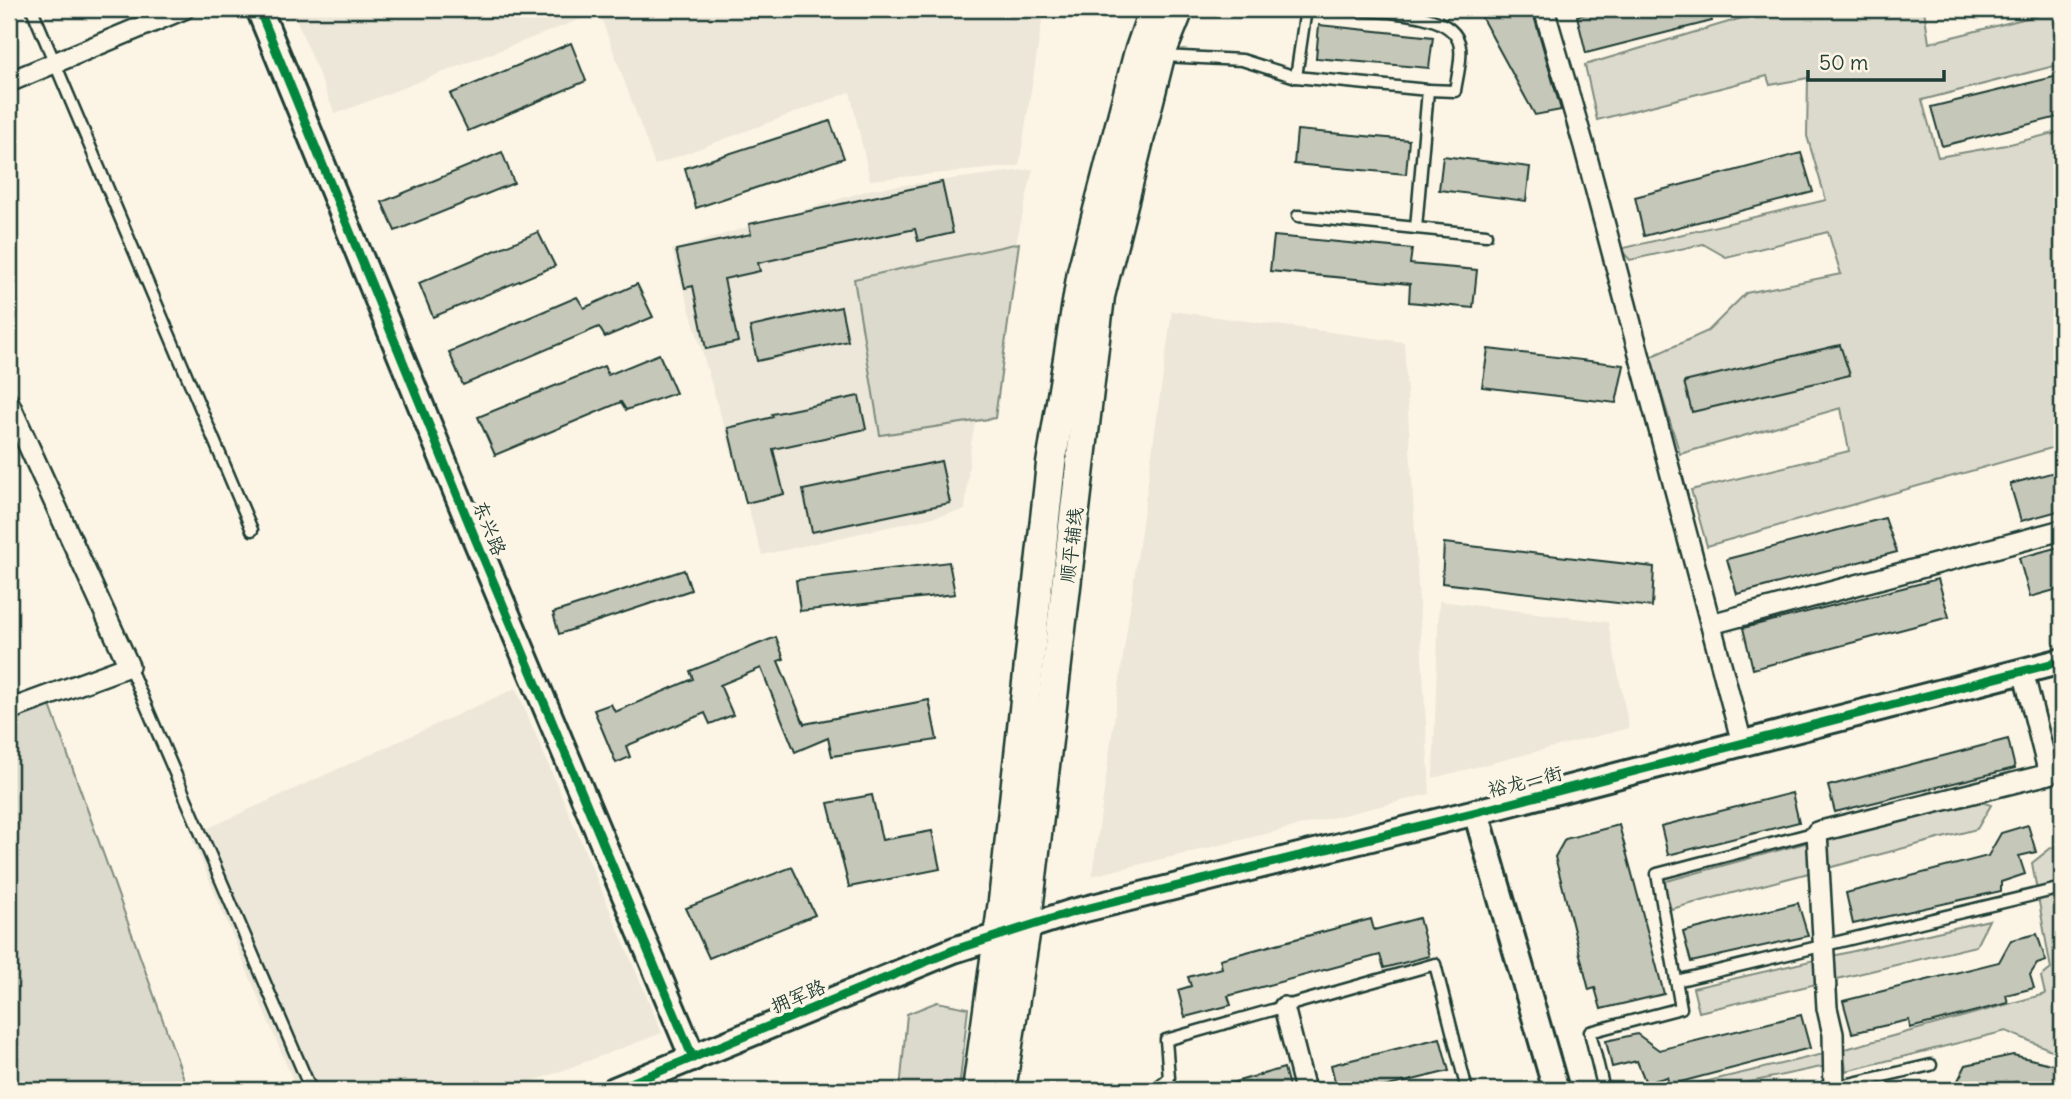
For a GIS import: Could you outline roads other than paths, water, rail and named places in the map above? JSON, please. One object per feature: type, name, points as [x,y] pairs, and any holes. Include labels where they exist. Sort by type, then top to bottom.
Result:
[{"type":"main road","name":"顺平辅线","points":[[1001,1090],[1026,928],[1100,296],[1149,56],[1154,9]]},
{"type":"main road","name":"顺平辅线","points":[[977,1090],[1051,464],[1082,272],[1149,56],[1179,9]]},
{"type":"street","points":[[9,82],[184,9]]},
{"type":"street","name":"东兴路","points":[[258,9],[693,1058]]},
{"type":"street","points":[[1544,9],[1584,146],[1742,743]]},
{"type":"street","points":[[9,403],[128,666],[9,710]]},
{"type":"street","points":[[1711,624],[2062,530]]},
{"type":"street","name":"裕龙一街","points":[[997,937],[1073,912],[1476,812],[2062,661]]},
{"type":"street","points":[[1830,1089],[1833,1034],[1827,1008],[1817,832],[2056,772],[2023,671]]},
{"type":"street","points":[[1476,812],[1556,1090]]},
{"type":"street","name":"拥军路","points":[[614,1090],[954,950],[997,937]]},
{"type":"street","points":[[1284,1007],[1305,1090]]},
{"type":"lane","points":[[32,9],[252,530]]},
{"type":"lane","points":[[1296,77],[1306,9]]},
{"type":"lane","points":[[1149,56],[1242,60],[1296,77],[1455,91],[1460,46],[1450,28],[1431,18],[1342,9]]},
{"type":"lane","points":[[1416,228],[1428,90]]},
{"type":"lane","points":[[1298,215],[1486,235]]},
{"type":"lane","points":[[128,666],[311,1090]]},
{"type":"lane","points":[[1604,1090],[1590,1032],[1681,1008],[1657,874],[1817,832]]},
{"type":"lane","points":[[1676,981],[2062,888]]},
{"type":"lane","points":[[1154,1090],[1168,1078],[1166,1040],[1435,964],[1467,1090]]},
{"type":"lane","points":[[1830,1089],[1931,1065]]}]
